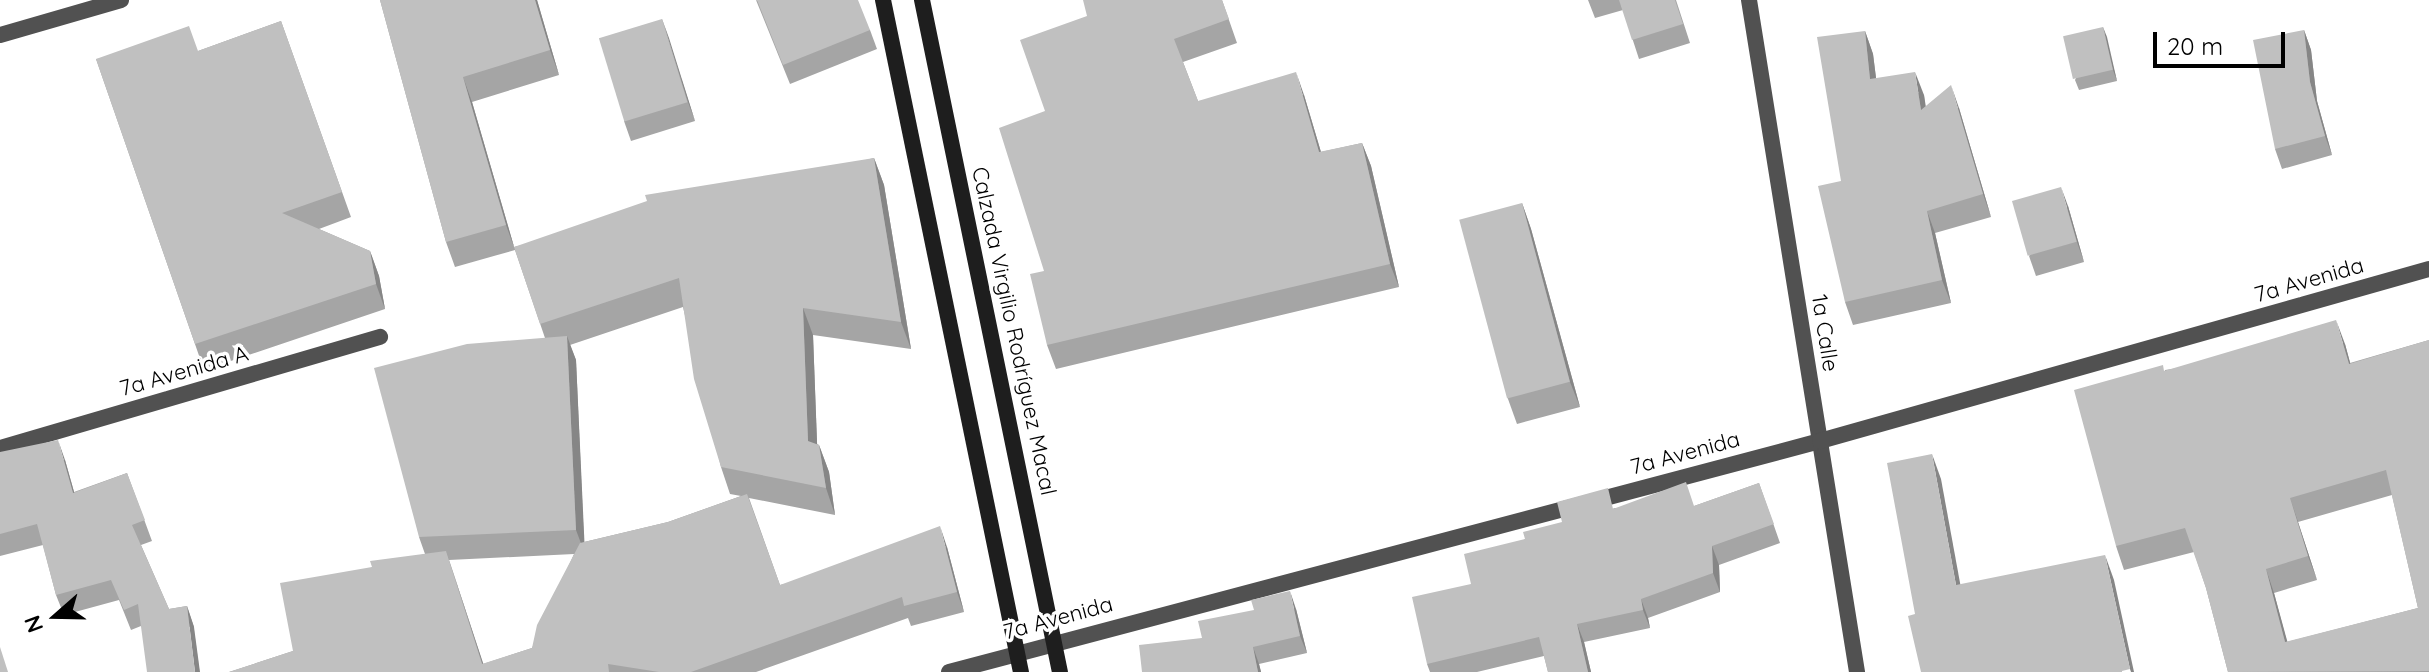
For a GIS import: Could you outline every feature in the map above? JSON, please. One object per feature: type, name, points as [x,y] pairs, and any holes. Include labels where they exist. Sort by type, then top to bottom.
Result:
[{"type":"street","points":[[0,35],[121,0]]},
{"type":"street","points":[[883,0],[1021,672]]},
{"type":"street","name":"Calzada Virgilio Rodríguez Macal","points":[[922,0],[1060,672]]},
{"type":"street","name":"1a Calle","points":[[1749,0],[1857,672]]},
{"type":"street","name":"7a Avenida","points":[[949,672],[1055,641],[1820,441],[2429,269]]},
{"type":"street","name":"7a Avenida A","points":[[0,448],[380,337]]},
{"type":"building","points":[[380,0],[535,0],[550,50],[463,77],[506,225],[446,242]]},
{"type":"building","points":[[757,0],[858,0],[870,30],[783,65]]},
{"type":"building","points":[[1083,0],[1222,0],[1229,19],[1174,39],[1198,101],[1296,72],[1319,152],[1362,143],[1390,264],[1047,345],[1030,274],[1044,271],[999,128],[1045,111],[1020,40],[1087,16]]},
{"type":"building","points":[[1619,0],[1675,0],[1683,24],[1632,40]]},
{"type":"building","points":[[662,19],[687,102],[624,121],[599,38]]},
{"type":"building","points":[[281,21],[342,192],[282,213],[370,251],[376,284],[195,344],[96,59],[189,26],[198,51]]},
{"type":"building","points":[[2103,27],[2113,70],[2073,79],[2063,36]]},
{"type":"building","points":[[2304,30],[2310,82],[2325,136],[2275,149],[2253,40]]},
{"type":"building","points":[[1865,31],[1870,79],[1915,72],[1921,110],[1951,85],[1983,194],[1927,211],[1942,280],[1845,302],[1818,186],[1841,181],[1817,37]]},
{"type":"building","points":[[874,158],[901,322],[803,308],[808,441],[819,445],[826,488],[721,467],[694,379],[679,278],[540,324],[514,247],[647,201],[645,195]]},
{"type":"building","points":[[2061,187],[2077,242],[2028,256],[2012,201]]},
{"type":"building","points":[[1522,203],[1570,382],[1507,399],[1459,220]]},
{"type":"building","points":[[2336,320],[2349,364],[2429,340],[2429,671],[2228,672],[2206,588],[2185,528],[2116,546],[2074,390],[2163,365],[2164,371]],"holes":[[[2386,470],[2418,608],[2285,642],[2266,569],[2308,556],[2290,498]]]},
{"type":"building","points":[[567,336],[576,530],[419,537],[374,368],[467,344]]},
{"type":"building","points":[[58,440],[73,493],[127,473],[145,520],[132,525],[169,609],[187,606],[195,672],[147,672],[138,604],[124,610],[111,580],[56,595],[37,524],[0,534],[0,452]]},
{"type":"building","points":[[1932,454],[1956,585],[2105,555],[2130,669],[2122,672],[1921,672],[1908,616],[1915,614],[1887,463]]},
{"type":"building","points":[[1686,482],[1694,506],[1759,483],[1774,524],[1712,546],[1713,573],[1641,599],[1643,610],[1577,624],[1588,672],[1548,672],[1539,637],[1427,664],[1412,597],[1471,584],[1464,554],[1525,539],[1523,532],[1562,522],[1557,502],[1608,488],[1613,509]]},
{"type":"building","points":[[747,494],[780,585],[940,526],[957,592],[904,606],[902,597],[691,672],[659,672],[608,664],[609,672],[229,672],[293,651],[280,583],[372,567],[370,561],[446,551],[482,664],[532,648],[537,625],[580,543],[668,522]]},
{"type":"building","points":[[1290,591],[1300,636],[1253,647],[1258,672],[1142,672],[1139,645],[1202,638],[1198,621],[1254,610],[1251,600]]},
{"type":"building","points":[[0,647],[8,672],[0,672]]}]
